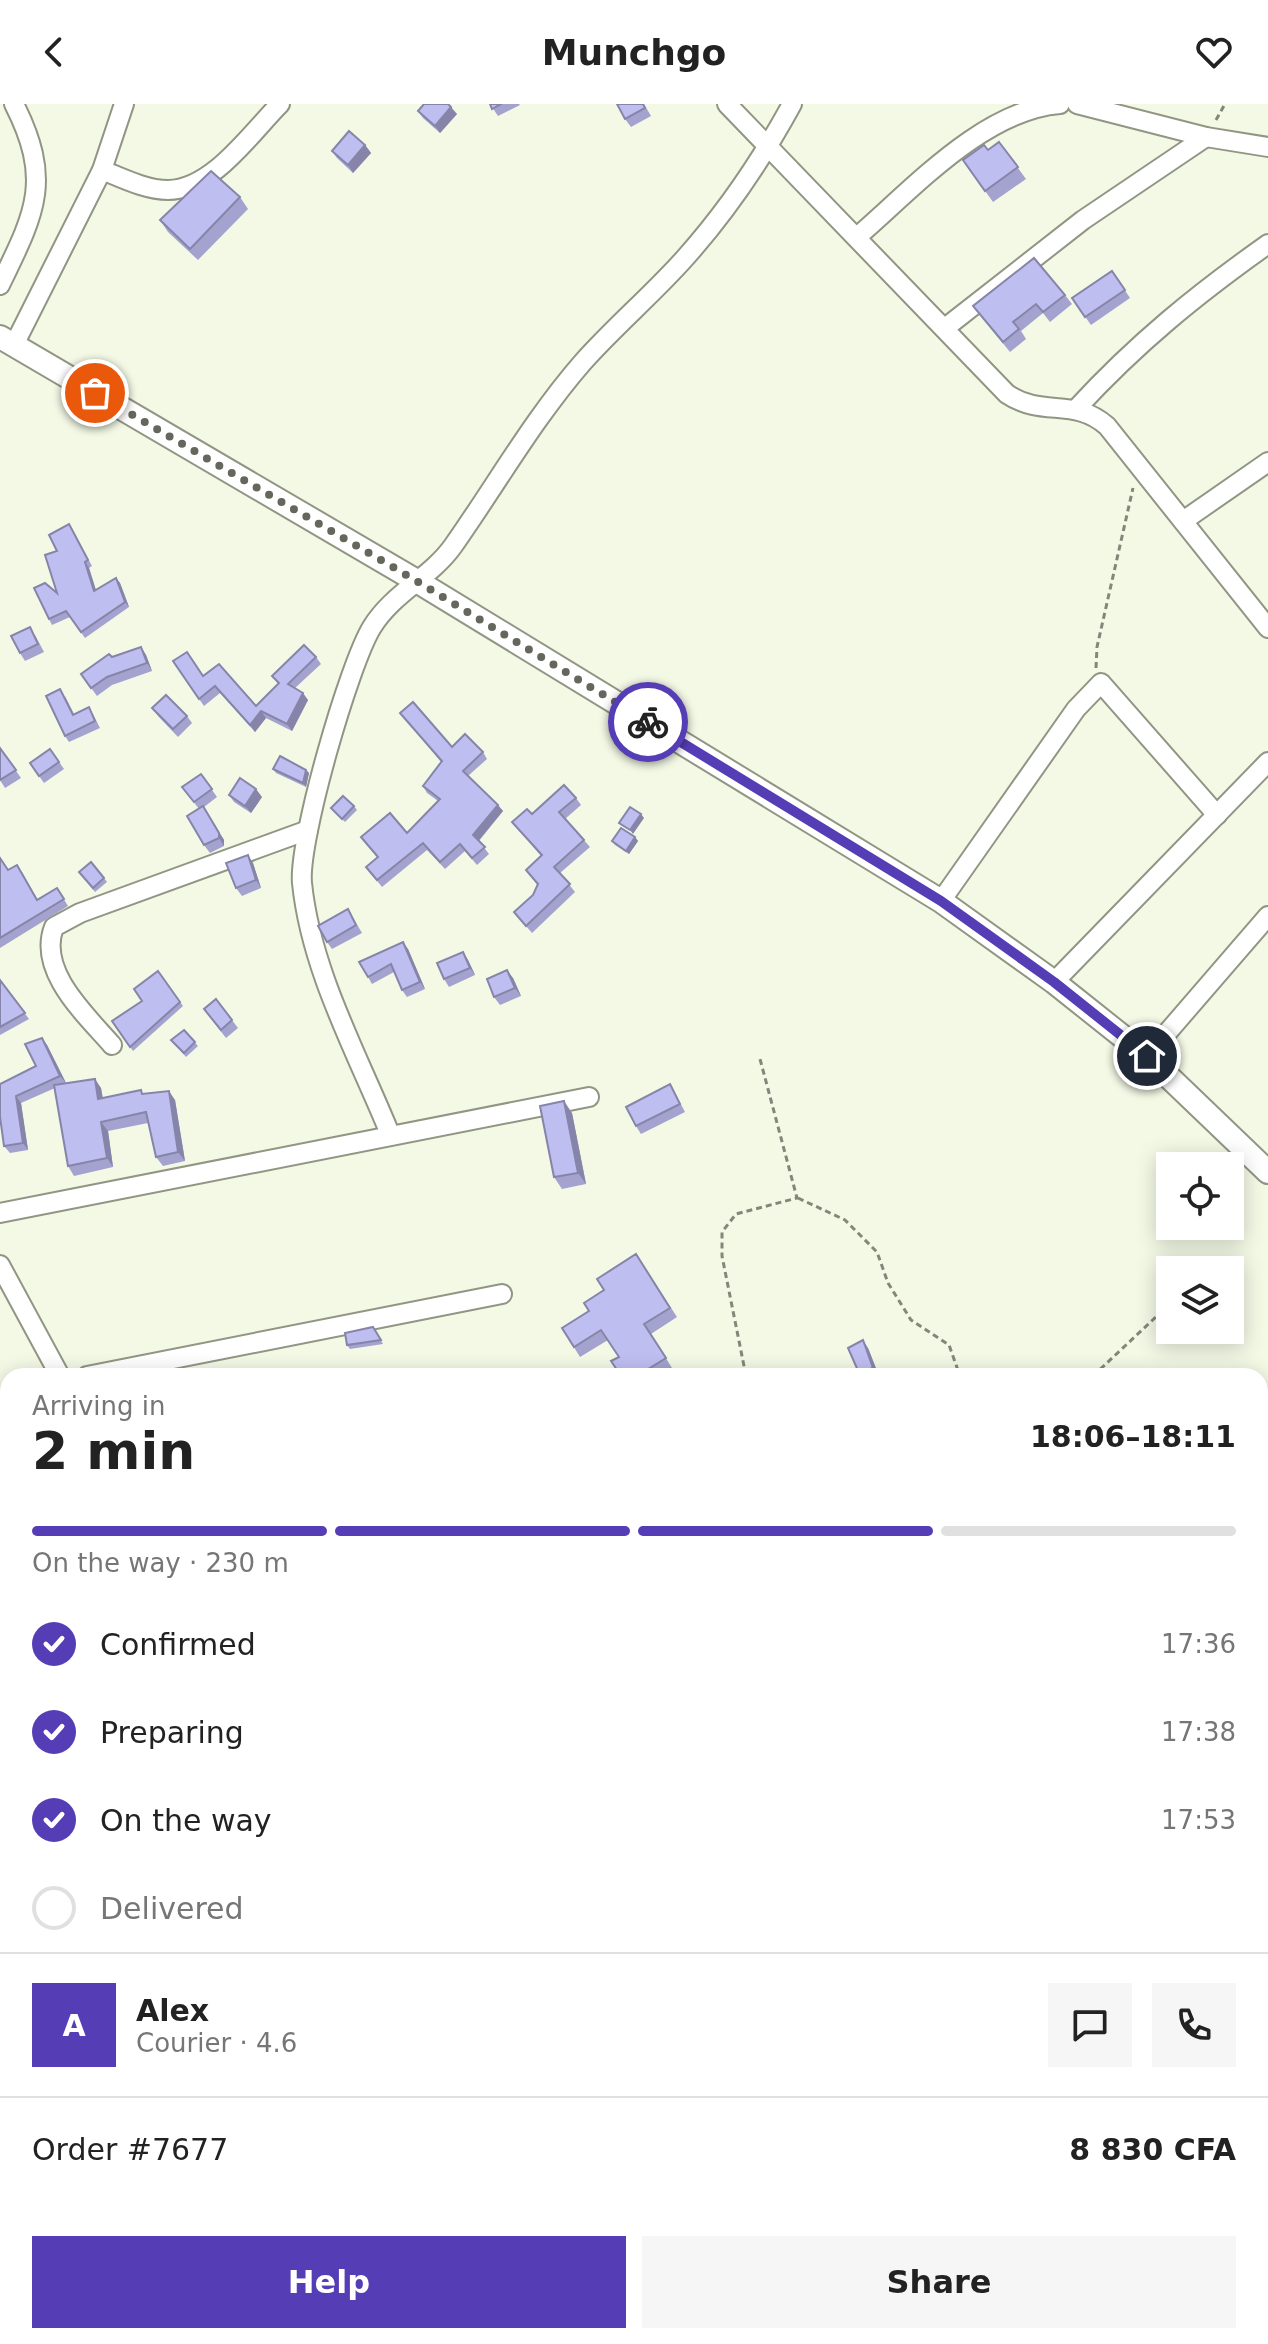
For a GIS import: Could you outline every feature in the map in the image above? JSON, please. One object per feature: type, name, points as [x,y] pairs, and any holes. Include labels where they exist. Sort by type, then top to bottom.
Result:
[{"type":"street","points":[[0,285],[24,235],[37,192],[36,156],[14,104]]},
{"type":"street","points":[[124,104],[102,170],[7,341],[415,580],[941,901],[1054,982],[1147,1056],[1268,1172]]},
{"type":"street","points":[[102,170],[145,186],[183,188],[212,172],[280,104]]},
{"type":"street","points":[[727,104],[1007,394],[1025,406],[1077,408],[1093,413],[1107,426],[1268,628]]},
{"type":"street","points":[[390,1134],[315,955],[302,879],[308,830],[356,661],[372,627],[415,580],[452,548],[501,472],[581,365],[725,212],[792,104]]},
{"type":"street","points":[[857,237],[973,139],[1015,114],[1060,104]]},
{"type":"street","points":[[1077,104],[1206,137],[1268,147]]},
{"type":"street","points":[[945,328],[1083,220],[1206,137]]},
{"type":"street","points":[[1077,408],[1149,334],[1189,300],[1268,244]]},
{"type":"street","points":[[1183,521],[1268,462]]},
{"type":"street","points":[[941,901],[1076,709],[1101,683],[1217,815]]},
{"type":"street","points":[[1054,982],[1268,762]]},
{"type":"street","points":[[112,1045],[61,982],[53,958],[54,927],[80,913],[308,830]]},
{"type":"street","points":[[1147,1056],[1268,916]]},
{"type":"street","points":[[0,1213],[589,1097]]},
{"type":"street","points":[[0,1265],[56,1368]]},
{"type":"street","points":[[127,1368],[502,1294]]},
{"type":"path","points":[[1101,683],[1097,647],[1130,509],[1137,462]]},
{"type":"path","points":[[760,1059],[797,1198]]},
{"type":"path","points":[[744,1368],[722,1256],[722,1232],[736,1214],[797,1198],[845,1220],[877,1252],[888,1283],[911,1320],[949,1345],[957,1368]]},
{"type":"path","points":[[1102,1368],[1156,1317]]},
{"type":"building","points":[[424,104],[448,104],[451,107],[435,126],[418,111]]},
{"type":"building","points":[[617,104],[643,104],[645,108],[625,119]]},
{"type":"building","points":[[349,131],[365,145],[348,165],[332,151]]},
{"type":"building","points":[[999,142],[1018,167],[985,191],[963,160],[984,145],[988,150]]},
{"type":"building","points":[[211,171],[240,197],[190,249],[160,220]]},
{"type":"building","points":[[1034,258],[1065,295],[1043,312],[1036,304],[1013,322],[1019,329],[1003,342],[973,306]]},
{"type":"building","points":[[1112,271],[1125,290],[1085,317],[1072,298]]},
{"type":"building","points":[[69,524],[88,560],[85,562],[94,591],[116,578],[125,602],[81,632],[66,611],[49,619],[34,588],[45,583],[57,593],[45,555],[57,551],[49,535]]},
{"type":"building","points":[[30,627],[38,644],[20,653],[11,636]]},
{"type":"building","points":[[304,645],[316,657],[288,684],[303,693],[287,724],[261,711],[250,725],[215,686],[199,699],[173,661],[187,652],[203,676],[219,664],[256,706],[279,683],[272,676]]},
{"type":"building","points":[[141,647],[147,663],[107,677],[91,688],[81,674],[109,654],[112,657]]},
{"type":"building","points":[[60,689],[73,715],[89,707],[95,721],[65,736],[46,696]]},
{"type":"building","points":[[166,695],[187,716],[173,729],[152,708]]},
{"type":"building","points":[[413,702],[452,747],[465,734],[483,752],[463,771],[498,805],[473,835],[485,847],[472,858],[460,844],[440,862],[423,843],[377,880],[366,867],[378,857],[361,837],[390,813],[407,833],[440,799],[423,786],[442,761],[400,713]]},
{"type":"building","points":[[0,748],[16,770],[0,780]]},
{"type":"building","points":[[50,749],[59,762],[39,776],[30,763]]},
{"type":"building","points":[[280,756],[306,770],[303,783],[273,769]]},
{"type":"building","points":[[201,774],[212,789],[194,802],[182,787]]},
{"type":"building","points":[[240,778],[256,789],[245,806],[229,795]]},
{"type":"building","points":[[564,785],[576,798],[559,812],[584,840],[554,867],[570,884],[526,926],[514,912],[533,895],[538,884],[526,870],[542,855],[512,822],[527,809],[532,814]]},
{"type":"building","points":[[343,796],[354,806],[342,819],[331,808]]},
{"type":"building","points":[[203,806],[219,833],[219,838],[204,845],[187,816]]},
{"type":"building","points":[[630,807],[641,814],[630,830],[619,823]]},
{"type":"building","points":[[621,828],[635,837],[626,851],[612,841]]},
{"type":"building","points":[[248,855],[256,880],[236,888],[226,863]]},
{"type":"building","points":[[0,858],[8,870],[17,865],[37,900],[57,888],[64,899],[0,938]]},
{"type":"building","points":[[91,862],[104,878],[93,888],[79,872]]},
{"type":"building","points":[[348,909],[356,925],[327,942],[318,926]]},
{"type":"building","points":[[403,942],[420,982],[402,990],[391,964],[368,977],[359,962]]},
{"type":"building","points":[[463,952],[470,968],[444,979],[437,963]]},
{"type":"building","points":[[507,970],[515,988],[494,997],[487,979]]},
{"type":"building","points":[[158,971],[180,1002],[130,1047],[112,1021],[142,1001],[134,989]]},
{"type":"building","points":[[0,980],[25,1013],[0,1027]]},
{"type":"building","points":[[216,999],[232,1020],[221,1030],[204,1009]]},
{"type":"building","points":[[184,1030],[195,1042],[184,1053],[171,1040]]},
{"type":"building","points":[[42,1038],[60,1076],[16,1096],[23,1143],[4,1146],[0,1084],[36,1066],[25,1044]]},
{"type":"building","points":[[95,1079],[98,1099],[141,1090],[142,1094],[169,1091],[178,1152],[156,1157],[146,1112],[101,1122],[107,1158],[68,1166],[54,1085]]},
{"type":"building","points":[[670,1084],[680,1104],[636,1126],[626,1107]]},
{"type":"building","points":[[564,1101],[578,1173],[554,1177],[540,1106]]},
{"type":"building","points":[[636,1254],[670,1308],[644,1324],[666,1358],[650,1368],[616,1368],[611,1361],[619,1357],[601,1330],[574,1347],[562,1328],[589,1311],[584,1303],[604,1290],[597,1279]]},
{"type":"building","points":[[373,1327],[381,1340],[347,1345],[345,1333]]},
{"type":"building","points":[[863,1340],[873,1368],[857,1368],[848,1348]]},
{"type":"way so far","points":[[95,393],[415,580],[648,722]]},
{"type":"route","points":[[648,722],[941,901],[1054,982],[1147,1056]]}]
